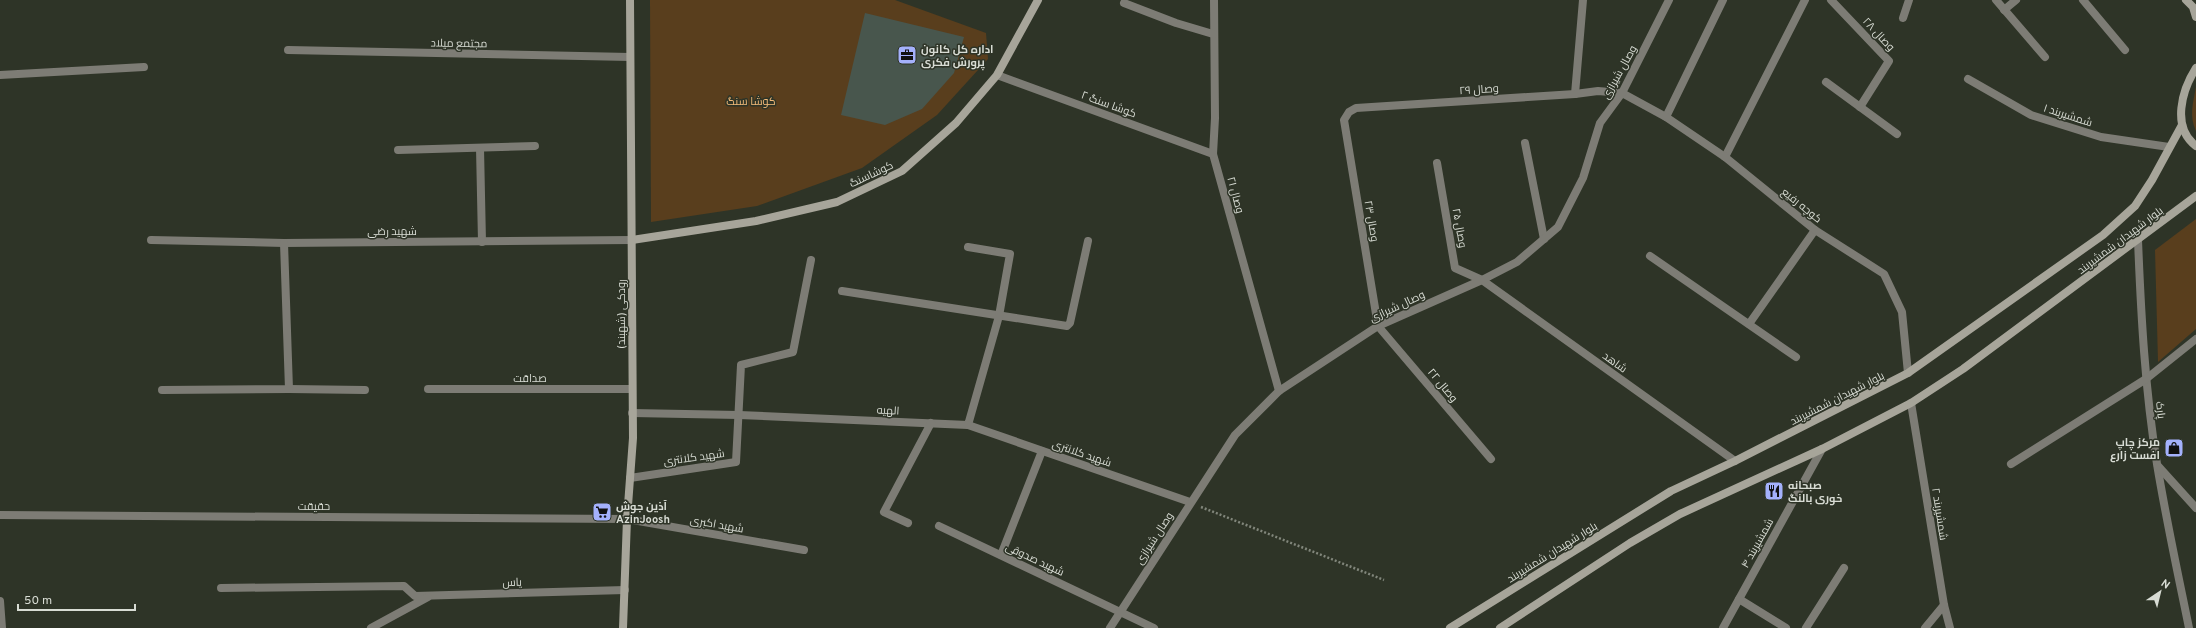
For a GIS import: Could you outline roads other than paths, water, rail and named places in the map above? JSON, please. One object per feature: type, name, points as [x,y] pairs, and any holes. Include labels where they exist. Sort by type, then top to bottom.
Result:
[{"type":"main road","name":"رودکی (شهبند)","points":[[623,628],[632,413],[630,0]]},
{"type":"main road","name":"کوشاسنگ","points":[[632,240],[756,222],[837,202],[902,172],[956,123],[997,75],[1038,0]]},
{"type":"main road","points":[[2186,0],[2193,8],[2196,17]]},
{"type":"main road","points":[[2196,68],[2186,83],[2181,110],[2182,125],[2187,135],[2196,146]]},
{"type":"main road","name":"بلوار شهیدان شمشیربند","points":[[1450,628],[1671,491],[1735,461],[1908,373],[2103,234],[2135,206],[2152,180],[2182,125]]},
{"type":"main road","name":"بلوار شهیدان شمشیربند","points":[[1500,628],[1630,543],[1680,514],[1822,449],[1911,403],[1963,369],[2196,196]]},
{"type":"street","name":"وصال ۲۱","points":[[1214,0],[1213,34],[1215,118],[1213,154],[1279,391]]},
{"type":"street","points":[[1575,94],[1583,0]]},
{"type":"street","name":"وصال شیرازی","points":[[1110,628],[1190,502],[1235,435],[1279,391],[1378,326],[1482,280],[1517,262],[1558,227],[1583,178],[1600,123],[1622,94],[1669,0]]},
{"type":"street","points":[[1666,117],[1723,0]]},
{"type":"street","points":[[1725,157],[1805,0]]},
{"type":"street","name":"وصال ۲۸","points":[[1832,0],[1889,61],[1860,107]]},
{"type":"street","points":[[1903,18],[1909,0]]},
{"type":"street","points":[[1996,0],[2045,57]]},
{"type":"street","points":[[2004,10],[2016,0]]},
{"type":"street","points":[[2083,0],[2125,50]]},
{"type":"street","points":[[1124,3],[1176,23],[1213,34]]},
{"type":"street","name":"مجتمع میلاد","points":[[288,50],[630,57]]},
{"type":"street","points":[[0,75],[144,67]]},
{"type":"street","name":"کوشا سنگ ۲","points":[[997,75],[1213,154]]},
{"type":"street","name":"شمشیربند ۱","points":[[1968,79],[2030,115],[2100,137],[2169,147]]},
{"type":"street","points":[[1826,82],[1897,134]]},
{"type":"street","name":"وصال ۲۹","points":[[1344,120],[1349,112],[1356,108],[1575,94],[1598,91],[1622,94]]},
{"type":"street","name":"کوچه رفیع","points":[[1622,94],[1666,117],[1725,157],[1815,230],[1884,274],[1902,312],[1908,373]]},
{"type":"street","name":"وصال ۲۳","points":[[1344,120],[1378,326]]},
{"type":"street","points":[[1525,143],[1544,239]]},
{"type":"street","points":[[398,150],[535,146]]},
{"type":"street","points":[[480,148],[482,242]]},
{"type":"street","name":"وصال ۲۵","points":[[1438,163],[1455,268],[1482,280]]},
{"type":"street","points":[[1749,324],[1815,230]]},
{"type":"street","name":"شهید رضی","points":[[151,240],[284,243],[632,240]]},
{"type":"street","points":[[842,291],[1067,326],[1070,323],[1088,240]]},
{"type":"street","name":"پارک","points":[[2138,240],[2146,379],[2157,465],[2189,628]]},
{"type":"street","points":[[284,243],[289,389]]},
{"type":"street","points":[[968,247],[1010,254],[999,316],[968,425]]},
{"type":"street","points":[[1650,256],[1796,357]]},
{"type":"street","name":"شهید کلانتری","points":[[630,478],[736,462],[741,365],[793,352],[811,260]]},
{"type":"street","name":"شاهد","points":[[1482,280],[1735,461]]},
{"type":"street","name":"وصال ۲۲","points":[[1378,326],[1491,459]]},
{"type":"street","points":[[2011,464],[2146,379],[2196,339]]},
{"type":"street","name":"صداقت","points":[[428,389],[632,389]]},
{"type":"street","points":[[162,390],[365,390]]},
{"type":"street","name":"شمشیربند ۲","points":[[1911,403],[1944,605],[1950,628]]},
{"type":"street","name":"الهیه","points":[[632,413],[739,415],[968,425]]},
{"type":"street","points":[[908,523],[884,512],[931,423]]},
{"type":"street","name":"شهید کلانتری","points":[[968,425],[1190,502]]},
{"type":"street","name":"شمشیربند ۴","points":[[1724,628],[1822,449]]},
{"type":"street","points":[[1001,555],[1042,451]]},
{"type":"street","points":[[2157,465],[2196,508]]},
{"type":"street","name":"حقیقت","points":[[0,515],[627,518]]},
{"type":"street","name":"شهید اکبری","points":[[627,518],[804,550]]},
{"type":"street","name":"شهید صدوقی","points":[[940,526],[1154,628]]},
{"type":"street","points":[[1806,628],[1844,568]]},
{"type":"street","name":"یاس","points":[[221,588],[404,586],[415,596],[625,590]]},
{"type":"street","points":[[371,628],[430,595]]},
{"type":"street","points":[[1739,599],[1786,628]]},
{"type":"street","points":[[0,601],[2,628]]},
{"type":"street","points":[[1925,628],[1944,605]]},
{"type":"place","name":"اداره کل کانون پرورش فکری","points":[[907,55]]},
{"type":"place","name":"مرکز چاپ افست زارع","points":[[2174,448]]},
{"type":"place","name":"صبحانه خوری بالنگ","points":[[1774,491]]},
{"type":"place","name":"آذین جوش AzinJoosh","points":[[602,512]]},
{"type":"park label","name":"کوشا سنگ","points":[[751,101]]}]
